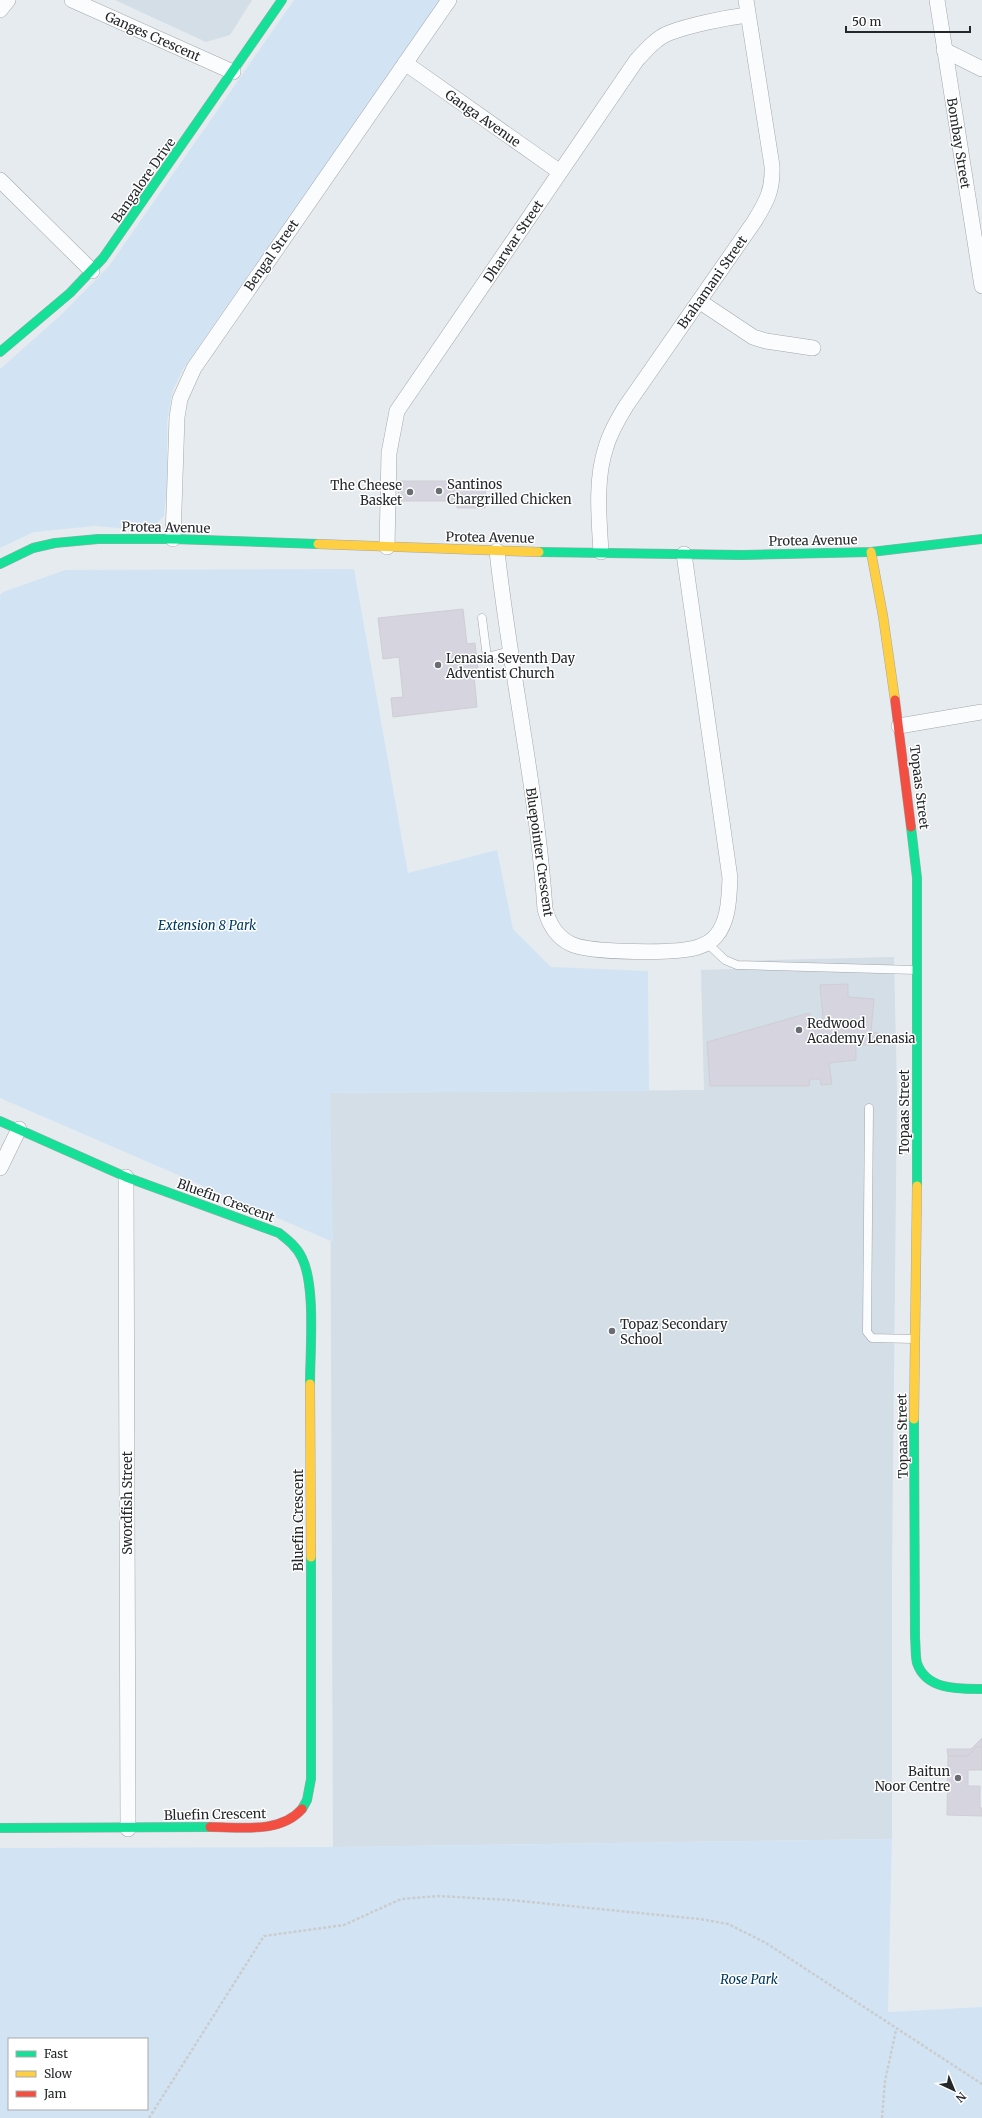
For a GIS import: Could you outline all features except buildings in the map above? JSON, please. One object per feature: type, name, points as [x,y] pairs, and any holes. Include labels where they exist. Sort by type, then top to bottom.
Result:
[{"type":"street","points":[[0,10],[8,0]]},
{"type":"street","name":"Ganges Crescent","points":[[72,0],[233,72]]},
{"type":"street","name":"Bangalore Drive","points":[[0,352],[92,271],[116,241],[282,0]]},
{"type":"street","name":"Bengal Street","points":[[173,539],[177,417],[180,399],[186,384],[214,338],[449,0]]},
{"type":"street","name":"Bombay Street","points":[[937,0],[982,286]]},
{"type":"street","name":"Dharwar Street","points":[[387,547],[390,452],[397,411],[636,61],[650,47],[668,34],[732,17],[747,7]]},
{"type":"street","name":"Brahamani Street","points":[[601,552],[601,471],[606,447],[626,406],[758,215],[766,203],[771,190],[772,166],[747,7]]},
{"type":"street","points":[[944,50],[982,68]]},
{"type":"street","name":"Ganga Avenue","points":[[405,63],[560,172]]},
{"type":"street","points":[[0,180],[92,271]]},
{"type":"street","points":[[699,301],[753,337],[766,341],[813,348]]},
{"type":"street","name":"Protea Avenue","points":[[0,564],[33,548],[54,543],[98,539],[173,539],[497,551],[742,555],[871,552],[982,539]]},
{"type":"street","name":"Bluepointer Crescent","points":[[497,551],[510,651],[537,825],[545,909],[553,929],[570,944],[583,948],[683,950],[697,948],[707,943]]},
{"type":"street","name":"Topaas Street","points":[[871,552],[883,616],[916,860],[917,1205],[914,1339],[915,1638],[918,1664],[923,1674],[946,1688],[982,1689]]},
{"type":"street","points":[[684,554],[730,878],[726,915],[716,936],[707,943]]},
{"type":"street","points":[[899,726],[982,712]]},
{"type":"street","name":"Bluefin Crescent","points":[[0,1121],[126,1177],[260,1225],[290,1240],[303,1258],[308,1269],[310,1327],[311,1755],[311,1783],[307,1802],[292,1820],[274,1826],[128,1829],[0,1828]]},
{"type":"street","points":[[0,1168],[18,1130]]},
{"type":"street","name":"Swordfish Street","points":[[126,1177],[128,1829]]},
{"type":"lane","points":[[482,618],[487,657],[510,651]]},
{"type":"lane","points":[[707,943],[730,964],[737,965],[917,970]]},
{"type":"lane","points":[[869,1108],[866,1332],[872,1338],[914,1339]]},
{"type":"path","points":[[149,2118],[264,1936],[344,1925],[402,1899],[438,1896],[510,1900],[700,1919],[728,1924],[749,1932],[896,2030],[982,2084]]},
{"type":"path","points":[[882,2118],[885,2082],[896,2030]]},
{"type":"shaded area","points":[[115,0],[252,0],[230,35],[206,42]]},
{"type":"shaded area","name":"Topaz Secondary School","points":[[894,957],[897,1092],[892,1568],[892,1839],[333,1847],[330,1093],[704,1090],[701,970],[735,969],[735,961]]},
{"type":"green space","points":[[294,0],[440,0],[183,369],[173,390],[167,422],[167,484],[164,516],[154,526],[143,530],[95,526],[34,532],[0,548],[0,369],[62,314],[109,266]]},
{"type":"green space","name":"Extension 8 Park","points":[[354,569],[408,873],[497,850],[513,929],[551,967],[648,971],[649,1091],[330,1093],[333,1242],[0,1098],[0,595],[3,592],[65,570]]},
{"type":"green space","name":"Rose Park","points":[[892,1839],[888,2012],[982,2007],[982,2118],[0,2118],[0,1848],[333,1847]]},
{"type":"traffic: fast","points":[[0,352],[70,293],[103,258],[282,0]]},
{"type":"traffic: fast","points":[[0,564],[33,548],[55,543],[98,539],[173,539],[318,544]]},
{"type":"traffic: fast","points":[[539,552],[742,555],[871,552],[982,539]]},
{"type":"traffic: fast","points":[[911,827],[917,878],[917,1186]]},
{"type":"traffic: fast","points":[[0,1121],[126,1177],[279,1233],[286,1238],[295,1247],[302,1258],[309,1285],[311,1302],[310,1384]]},
{"type":"traffic: fast","points":[[914,1419],[915,1638],[917,1663],[921,1672],[935,1683],[953,1688],[982,1689]]},
{"type":"traffic: fast","points":[[302,1809],[307,1800],[311,1779],[311,1557]]},
{"type":"traffic: fast","points":[[0,1828],[210,1827]]},
{"type":"traffic: slow","points":[[318,544],[539,552]]},
{"type":"traffic: slow","points":[[871,552],[883,616],[895,700]]},
{"type":"traffic: slow","points":[[914,1419],[917,1186]]},
{"type":"traffic: slow","points":[[310,1384],[311,1557]]},
{"type":"traffic: jam","points":[[895,700],[911,827]]},
{"type":"traffic: jam","points":[[210,1827],[246,1828],[271,1826],[293,1817],[302,1809]]},
{"type":"place","name":"Santinos Chargrilled Chicken","points":[[439,491]]},
{"type":"place","name":"The Cheese Basket","points":[[410,492]]},
{"type":"place","name":"Lenasia Seventh Day Adventist Church","points":[[438,665]]},
{"type":"place","name":"Redwood Academy Lenasia","points":[[799,1030]]},
{"type":"place","name":"Topaz Secondary School","points":[[612,1331]]},
{"type":"place","name":"Baitun Noor Centre","points":[[958,1778]]}]
